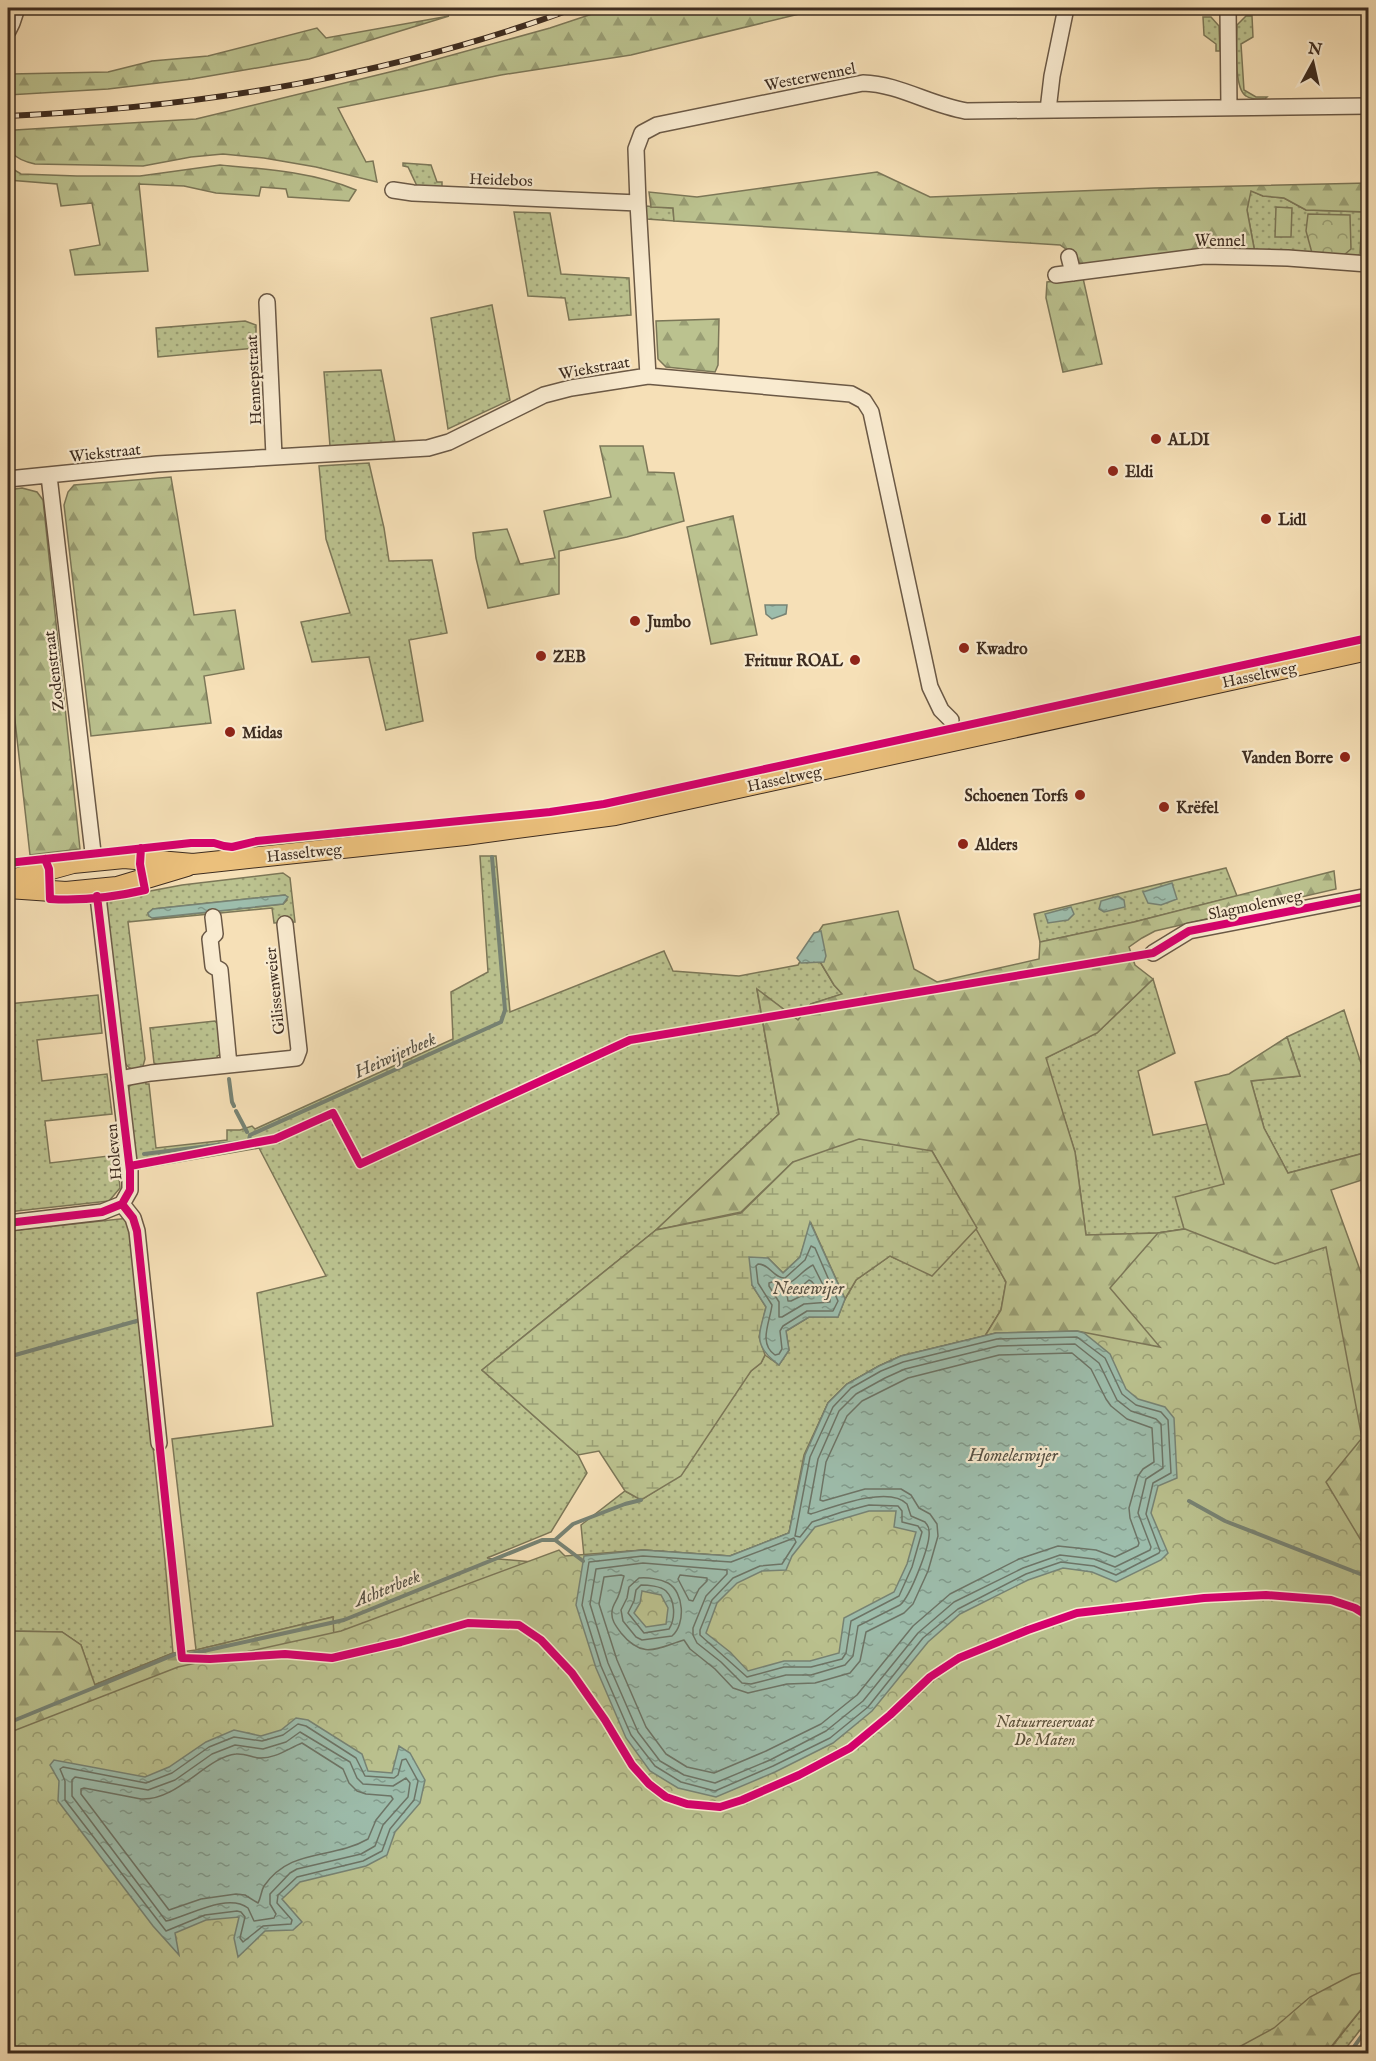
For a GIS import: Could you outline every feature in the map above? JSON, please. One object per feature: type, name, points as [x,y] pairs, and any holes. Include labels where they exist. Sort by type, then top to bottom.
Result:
[{"type":"main road","name":"Hasseltweg","points":[[8,880],[72,863],[124,858],[193,864],[454,836],[615,815],[1368,650]]},
{"type":"main road","points":[[94,861],[104,865],[109,873],[106,883],[98,888]]},
{"type":"main road","name":"Hasseltweg","points":[[8,888],[66,892],[127,885],[193,864]]},
{"type":"street","points":[[8,31],[17,8]]},
{"type":"street","points":[[1048,110],[1052,76],[1066,8]]},
{"type":"street","points":[[1228,8],[1229,108]]},
{"type":"street","name":"Westerwennel","points":[[648,376],[636,149],[642,133],[657,125],[863,83],[885,86],[945,108],[966,111],[1368,106]]},
{"type":"street","name":"Heidebos","points":[[393,190],[413,193],[638,203]]},
{"type":"street","name":"Wennel","points":[[1056,275],[1204,256],[1288,258],[1368,264]]},
{"type":"street","points":[[1069,257],[1073,273]]},
{"type":"street","name":"Hennepstraat","points":[[267,302],[274,456]]},
{"type":"street","name":"Wiekstraat","points":[[8,480],[157,464],[428,448],[449,442],[544,396],[571,388],[648,376],[851,393],[864,401],[871,412],[930,687],[941,710],[951,720]]},
{"type":"street","name":"Zodenstraat","points":[[49,476],[94,861]]},
{"type":"street","name":"Holeven","points":[[98,888],[101,931],[130,1171],[129,1190],[122,1204],[133,1218],[137,1231],[159,1443]]},
{"type":"street","name":"Slagmolenweg","points":[[1153,953],[1189,931],[1368,896]]},
{"type":"street","points":[[213,917],[214,934],[210,939],[213,966],[220,970],[229,1065]]},
{"type":"street","name":"Gilissenweier","points":[[120,1079],[151,1073],[296,1058],[299,1050],[285,924]]},
{"type":"street","points":[[8,1222],[102,1212],[122,1204]]},
{"type":"green space","points":[[610,8],[824,8],[631,55],[501,75],[338,108],[366,162],[373,161],[377,182],[316,167],[223,154],[143,166],[35,164],[16,157],[10,148],[8,129],[196,119],[398,70],[550,28]]},
{"type":"green space","points":[[449,16],[309,59],[192,79],[108,89],[8,95],[8,78],[11,74],[108,72],[152,61],[208,56],[317,28],[326,38]]},
{"type":"green space","points":[[1246,16],[1252,16],[1253,37],[1241,44],[1244,90],[1256,97],[1267,97],[1265,99],[1253,99],[1246,96],[1239,84],[1237,25]]},
{"type":"green space","points":[[1203,17],[1211,17],[1219,26],[1220,51],[1216,51],[1216,44],[1204,35]]},
{"type":"green space","points":[[403,163],[431,165],[437,182],[442,182],[442,187],[417,186],[408,167],[403,166]]},
{"type":"green space","points":[[220,165],[306,175],[356,190],[349,201],[288,197],[286,189],[261,187],[259,196],[216,193],[184,186],[139,184],[148,271],[75,275],[70,250],[100,245],[92,203],[61,206],[57,184],[8,180],[8,166],[21,174],[140,176]]},
{"type":"green space","points":[[877,172],[930,197],[1154,188],[1368,183],[1368,212],[1306,210],[1284,198],[1263,196],[1251,191],[1247,210],[1255,253],[1086,264],[1077,263],[1073,254],[1060,245],[674,221],[673,208],[651,207],[649,192],[697,197]]},
{"type":"green space","points":[[1250,190],[1263,196],[1284,198],[1306,210],[1368,212],[1368,219],[1362,219],[1361,253],[1368,253],[1368,262],[1255,253],[1247,210]]},
{"type":"green space","points":[[645,206],[673,208],[674,221],[647,219]]},
{"type":"green space","points":[[1276,207],[1292,208],[1291,237],[1275,237]]},
{"type":"green space","points":[[514,212],[550,213],[561,274],[629,278],[631,315],[569,320],[565,298],[528,296]]},
{"type":"green space","points":[[1308,214],[1350,215],[1351,249],[1344,255],[1312,253],[1306,231]]},
{"type":"green space","points":[[1362,219],[1368,219],[1368,253],[1360,253]]},
{"type":"green space","points":[[1083,278],[1102,364],[1063,372],[1046,298],[1047,282]]},
{"type":"green space","points":[[492,305],[510,400],[448,429],[431,318]]},
{"type":"green space","points":[[719,319],[718,365],[715,372],[666,367],[658,359],[656,321]]},
{"type":"green space","points":[[245,321],[256,325],[256,348],[158,357],[156,328]]},
{"type":"green space","points":[[381,370],[395,442],[330,446],[324,372]]},
{"type":"green space","points":[[600,446],[643,446],[648,472],[674,473],[684,521],[627,537],[559,551],[559,594],[488,608],[476,558],[473,533],[507,529],[520,564],[555,558],[544,511],[611,497]]},
{"type":"green space","points":[[369,463],[389,561],[432,560],[447,633],[409,640],[423,721],[386,730],[369,657],[312,662],[301,622],[350,613],[326,539],[319,466]]},
{"type":"green space","points":[[171,477],[194,615],[235,610],[244,669],[204,676],[211,723],[91,736],[64,505],[68,492],[74,485]]},
{"type":"green space","points":[[22,488],[37,492],[43,500],[80,849],[30,855],[8,658],[8,490]]},
{"type":"green space","points":[[733,516],[757,635],[711,644],[687,527]]},
{"type":"green space","points":[[480,856],[496,856],[510,1012],[664,951],[673,971],[739,976],[798,965],[810,945],[834,985],[843,994],[811,1004],[798,1020],[757,990],[779,1114],[656,1230],[482,1370],[578,1455],[587,1473],[551,1532],[487,1558],[544,1563],[324,1674],[333,1617],[196,1650],[172,1439],[273,1426],[257,1293],[326,1276],[259,1148],[138,1169],[133,1150],[128,1089],[133,1083],[145,1079],[146,1084],[149,1084],[156,1148],[227,1140],[227,1130],[240,1130],[252,1126],[255,1129],[453,1039],[451,992],[488,972]]},
{"type":"green space","points":[[1226,868],[1237,896],[1134,922],[1040,942],[1034,914]]},
{"type":"green space","points":[[1334,871],[1336,889],[1155,931],[1142,938],[1129,947],[1135,965],[1153,979],[1097,1033],[1046,1058],[1075,1152],[1086,1235],[1158,1233],[1184,1229],[1175,1197],[1224,1184],[1195,1082],[1229,1074],[1287,1037],[1300,1076],[1251,1081],[1264,1128],[1288,1173],[1368,1152],[1368,1178],[1331,1190],[1368,1292],[1368,1606],[996,1333],[985,1336],[1001,1310],[1006,1282],[932,1151],[793,1162],[741,1212],[656,1230],[779,1114],[757,989],[798,1020],[811,1004],[842,994],[810,945],[823,925],[898,911],[914,969],[937,982],[1039,959],[1040,942],[1134,922]]},
{"type":"green space","points":[[283,873],[290,878],[295,922],[274,923],[272,908],[128,922],[145,1059],[143,1066],[134,1070],[125,1064],[123,1059],[106,908],[108,899],[182,885]],"holes":[[[285,895],[287,900],[283,904],[153,918],[148,913],[153,909]]]},
{"type":"green space","points":[[1153,979],[1175,1053],[1138,1071],[1153,1135],[1207,1124],[1225,1184],[1185,1229],[1158,1233],[1086,1235],[1075,1152],[1045,1058],[1097,1033]]},
{"type":"green space","points":[[98,995],[102,1033],[37,1040],[42,1081],[107,1074],[112,1114],[45,1121],[50,1163],[117,1155],[120,1188],[109,1201],[8,1212],[8,1004]]},
{"type":"green space","points":[[1344,1010],[1368,1085],[1368,1152],[1288,1173],[1264,1128],[1251,1081],[1300,1076],[1287,1037]]},
{"type":"green space","points":[[215,1021],[222,1029],[221,1054],[217,1056],[219,1061],[162,1067],[154,1063],[150,1028]]},
{"type":"green space","points":[[859,1139],[932,1151],[977,1228],[932,1276],[890,1256],[856,1280],[845,1299],[811,1223],[800,1257],[783,1273],[768,1258],[752,1285],[766,1307],[759,1337],[765,1355],[761,1363],[751,1371],[681,1476],[641,1500],[625,1491],[599,1451],[578,1455],[482,1370],[656,1230],[741,1213],[793,1162]]},
{"type":"green space","points":[[129,1218],[173,1653],[94,1685],[81,1645],[62,1632],[8,1631],[8,1231]]},
{"type":"green space","points":[[977,1228],[1006,1282],[1001,1310],[985,1336],[901,1356],[847,1384],[828,1403],[805,1455],[789,1533],[730,1556],[643,1550],[584,1556],[581,1525],[625,1491],[641,1500],[657,1490],[751,1371],[761,1363],[765,1355],[779,1365],[789,1350],[786,1331],[809,1317],[838,1317],[856,1280],[890,1256],[932,1275]]},
{"type":"green space","name":"Natuurreservaat De Maten","points":[[1185,1229],[1275,1264],[1326,1247],[1362,1438],[1326,1482],[1368,1552],[1368,1971],[1352,1975],[1310,1997],[1274,2028],[1228,2053],[8,2054],[8,1733],[178,1667],[341,1631],[559,1550],[565,1556],[643,1550],[730,1556],[789,1533],[804,1455],[828,1403],[847,1384],[901,1356],[996,1333],[1077,1331],[1160,1347],[1110,1288],[1158,1233]]},
{"type":"green space","points":[[333,1617],[334,1638],[8,1751],[8,1631],[62,1632],[81,1645],[95,1685],[173,1653],[196,1650]]},
{"type":"green space","points":[[1368,1836],[1368,2001],[1326,2053],[1158,2054]]},
{"type":"green space","points":[[1368,2001],[1368,2020],[1342,2053],[1326,2054]]},
{"type":"water","points":[[765,605],[787,605],[786,614],[772,619],[766,614]]},
{"type":"water","points":[[1172,883],[1177,899],[1161,905],[1148,903],[1143,892]]},
{"type":"water","points":[[285,895],[288,897],[283,904],[152,918],[148,913],[153,909]]},
{"type":"water","points":[[1118,896],[1124,900],[1125,907],[1104,912],[1099,909],[1101,901]]},
{"type":"water","points":[[1071,907],[1074,914],[1068,920],[1048,923],[1045,914]]},
{"type":"water","points":[[821,931],[826,956],[824,962],[801,963],[797,958],[814,933]]},
{"type":"water","name":"Neesewijer","points":[[810,1222],[845,1299],[838,1317],[809,1317],[786,1331],[789,1350],[779,1365],[770,1358],[761,1345],[760,1332],[766,1307],[752,1285],[749,1257],[768,1258],[783,1273],[800,1257]]},
{"type":"water","name":"Homeleswijer","points":[[1077,1331],[1084,1333],[1110,1354],[1126,1389],[1138,1399],[1165,1407],[1174,1418],[1177,1478],[1158,1486],[1151,1513],[1168,1553],[1161,1560],[1116,1582],[1092,1572],[1063,1568],[1028,1580],[960,1614],[928,1642],[872,1711],[833,1743],[775,1772],[716,1797],[678,1788],[650,1771],[626,1738],[596,1668],[576,1605],[584,1556],[643,1550],[730,1556],[789,1533],[805,1455],[828,1403],[847,1384],[901,1356],[996,1333]],"holes":[[[869,1511],[896,1511],[894,1527],[916,1532],[907,1564],[894,1592],[844,1618],[839,1653],[810,1661],[784,1661],[748,1671],[730,1652],[706,1633],[717,1603],[737,1583],[762,1571],[786,1570],[792,1556],[815,1527]],[[642,1591],[661,1595],[668,1608],[666,1624],[646,1627],[634,1613],[640,1603]]]},
{"type":"water","points":[[296,1718],[308,1720],[362,1754],[368,1771],[392,1773],[399,1746],[410,1753],[425,1780],[420,1803],[395,1832],[387,1855],[366,1866],[300,1882],[282,1899],[302,1922],[293,1930],[265,1931],[238,1957],[234,1938],[239,1917],[206,1920],[175,1933],[179,1955],[153,1926],[58,1801],[59,1781],[50,1765],[54,1760],[145,1777],[169,1767],[206,1742],[234,1730],[261,1736],[281,1730]]},
{"type":"waterway","name":"Heiwijerbeek","points":[[144,1154],[249,1141],[250,1135],[501,1022],[505,1010],[492,857]]},
{"type":"waterway","points":[[229,1079],[234,1106]]},
{"type":"waterway","points":[[236,1111],[247,1132]]},
{"type":"waterway","name":"Heiwijerbeek","points":[[8,1357],[140,1320],[139,1316]]},
{"type":"waterway","points":[[555,1540],[573,1524],[641,1500]]},
{"type":"waterway","points":[[1189,1501],[1225,1521],[1368,1577]]},
{"type":"waterway","name":"Achterbeek","points":[[190,1654],[344,1620],[542,1540],[555,1540],[583,1561]]},
{"type":"waterway","name":"Achterbeek","points":[[8,1723],[176,1654]]},
{"type":"waterway","points":[[1349,2054],[1368,2027]]},
{"type":"railway","points":[[8,116],[153,105],[296,84],[366,70],[436,52],[506,32],[575,8]]},
{"type":"cycle path","points":[[8,863],[191,843],[214,843],[232,847],[257,841],[550,812],[604,804],[1368,638]]},
{"type":"cycle path","points":[[45,859],[49,869],[50,899],[98,898],[145,890],[140,864],[141,848]]},
{"type":"cycle path","points":[[97,896],[130,1171],[130,1190],[122,1204]]},
{"type":"cycle path","points":[[130,1166],[275,1139],[333,1113],[360,1164],[630,1040],[1153,953],[1189,931],[1368,896]]},
{"type":"cycle path","points":[[122,1204],[133,1218],[137,1231],[182,1658],[210,1659],[285,1654],[332,1658],[468,1623],[519,1625],[541,1640],[572,1673],[605,1720],[632,1765],[649,1784],[666,1797],[687,1804],[720,1807],[799,1775],[850,1748],[890,1715],[930,1677],[959,1658],[1077,1613],[1204,1598],[1266,1595],[1331,1600],[1355,1608],[1368,1616]]},
{"type":"cycle path","points":[[8,1223],[102,1212],[122,1204]]},
{"type":"place","name":"ALDI","points":[[1156,439]]},
{"type":"place","name":"Eldi","points":[[1113,471]]},
{"type":"place","name":"Lidl","points":[[1266,519]]},
{"type":"place","name":"Jumbo","points":[[635,621]]},
{"type":"place","name":"Kwadro","points":[[964,648]]},
{"type":"place","name":"ZEB","points":[[541,656]]},
{"type":"place","name":"Frituur ROAL","points":[[855,660]]},
{"type":"place","name":"Midas","points":[[230,732]]},
{"type":"place","name":"Vanden Borre","points":[[1345,757]]},
{"type":"place","name":"Schoenen Torfs","points":[[1080,795]]},
{"type":"place","name":"Krëfel","points":[[1164,807]]},
{"type":"place","name":"Alders","points":[[963,844]]}]
